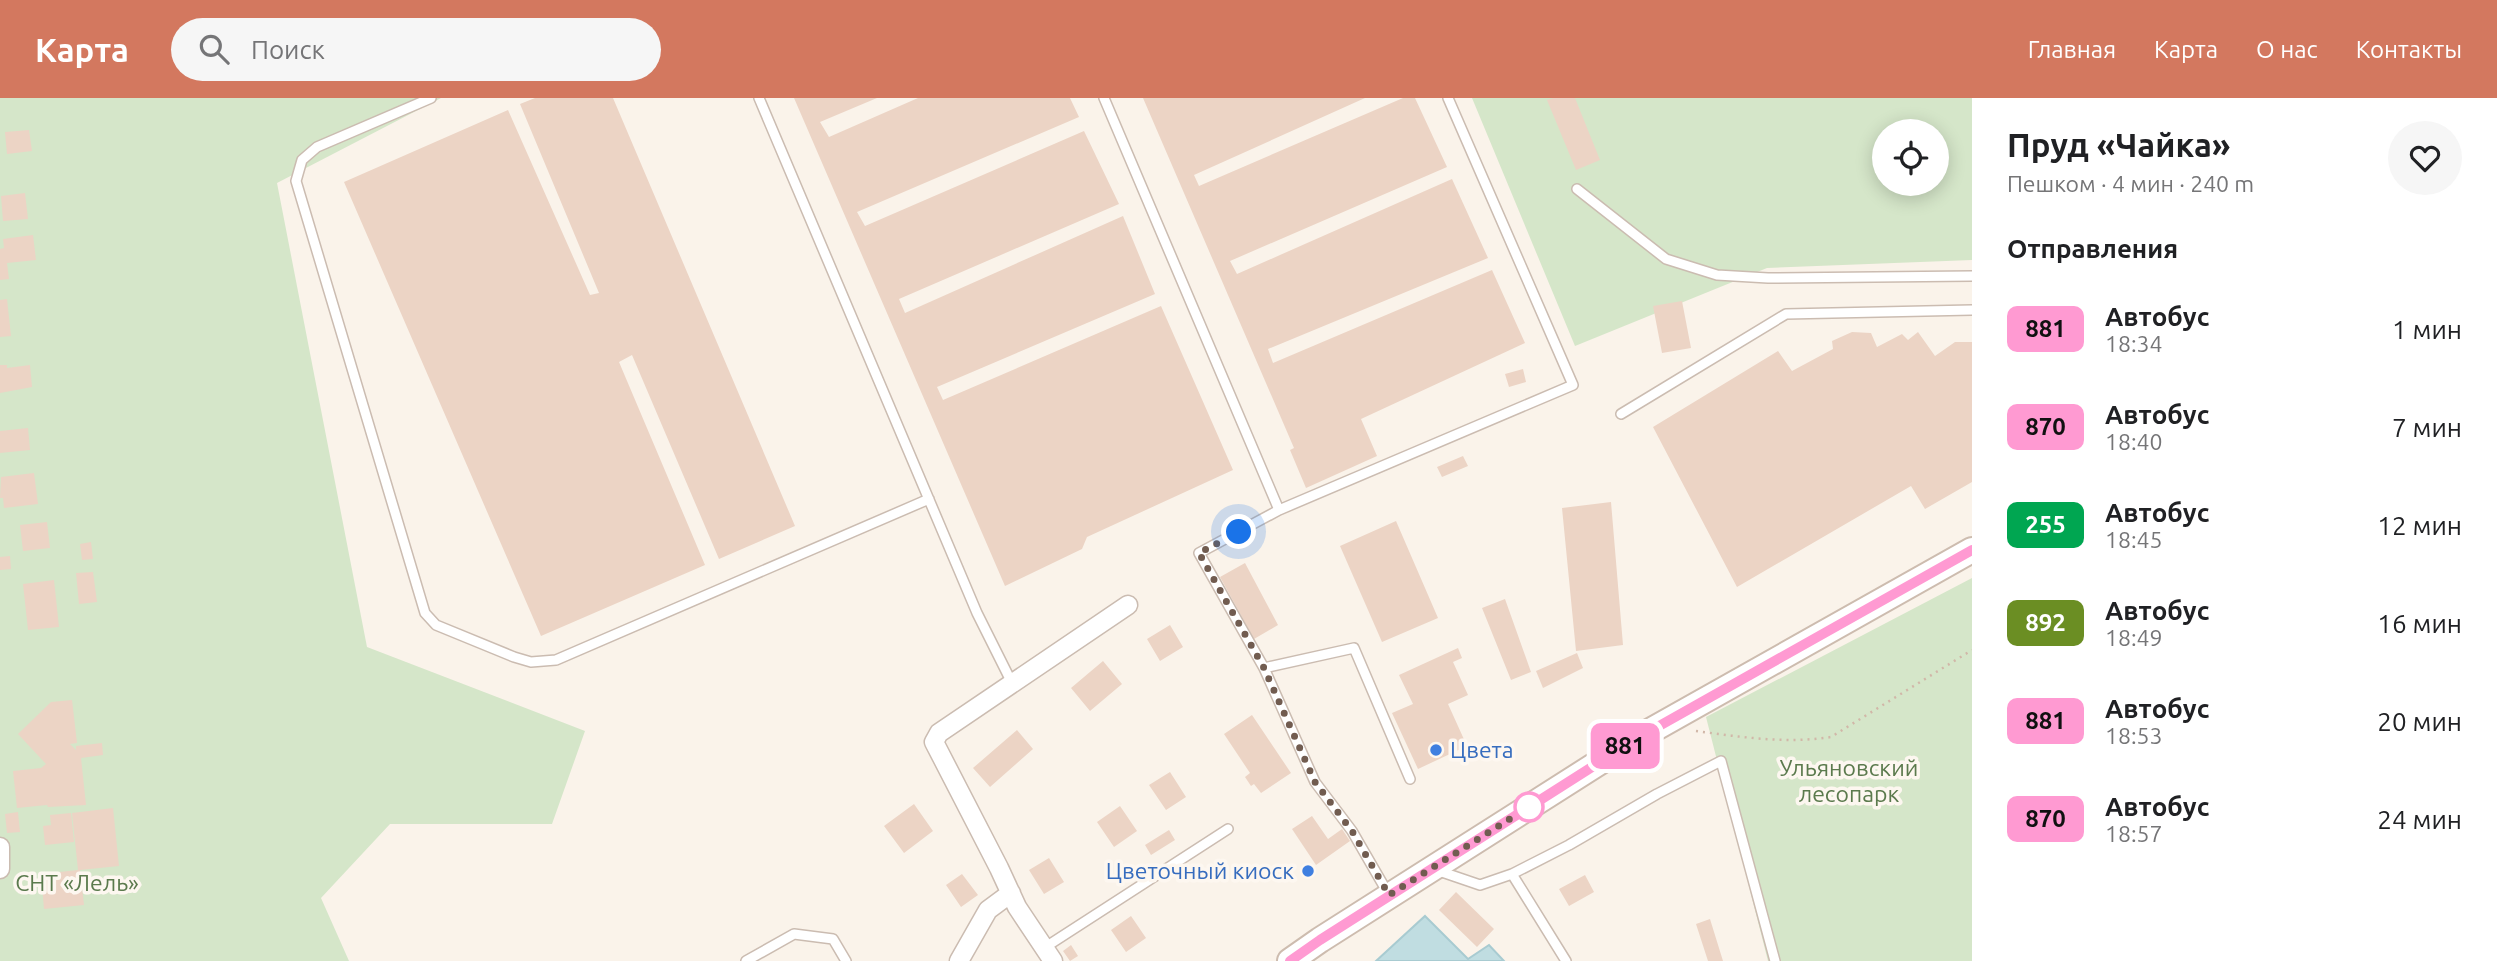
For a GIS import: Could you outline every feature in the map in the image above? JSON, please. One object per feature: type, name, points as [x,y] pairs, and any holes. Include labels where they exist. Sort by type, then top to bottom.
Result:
[{"type":"main road","points":[[1290,961],[1636,739],[1972,550]]},
{"type":"street","points":[[1048,954],[1011,893],[934,742],[939,733],[1128,605]]},
{"type":"street","points":[[0,847],[0,869]]},
{"type":"street","points":[[958,961],[988,910],[1011,893]]},
{"type":"lane","points":[[430,98],[317,147],[302,160],[296,181],[425,614],[436,625],[523,660],[556,660],[929,499]]},
{"type":"lane","points":[[760,98],[977,613],[1012,683]]},
{"type":"lane","points":[[1104,98],[1279,510]]},
{"type":"lane","points":[[1389,895],[1352,831],[1315,782],[1264,668],[1199,553],[1279,510],[1573,385],[1448,98]]},
{"type":"lane","points":[[1577,189],[1666,259],[1717,275],[1768,278],[1972,276]]},
{"type":"lane","points":[[1621,414],[1786,314],[1972,310]]},
{"type":"lane","points":[[1264,668],[1354,648],[1410,779]]},
{"type":"lane","points":[[1432,869],[1480,885],[1512,874],[1721,761],[1775,961]]},
{"type":"lane","points":[[1048,954],[1228,829]]},
{"type":"lane","points":[[1512,874],[1566,961]]},
{"type":"lane","points":[[746,961],[794,934],[833,939],[846,961]]},
{"type":"path","points":[[1696,731],[1783,740],[1831,737],[1972,650]]},
{"type":"green space","name":"СНТ «Лель»","points":[[0,98],[441,98],[277,183],[367,647],[585,731],[552,824],[390,824],[321,898],[349,961],[0,961]]},
{"type":"green space","points":[[1472,98],[1972,98],[1972,260],[1767,268],[1575,346]]},
{"type":"green space","name":"Ульяновский лесопарк","points":[[1972,578],[1972,961],[1768,961],[1706,717]]},
{"type":"water","points":[[1425,916],[1468,959],[1489,945],[1504,961],[1376,961]]},
{"type":"building","points":[[535,98],[613,98],[795,526],[719,559],[632,355],[619,362],[705,565],[541,636],[344,182],[508,110],[590,295],[599,293],[520,104]]},
{"type":"building","points":[[794,98],[877,98],[820,122],[829,137],[918,98],[1070,98],[1079,117],[857,212],[865,226],[1084,131],[1119,204],[899,299],[905,313],[1123,216],[1155,294],[937,387],[943,400],[1161,306],[1233,470],[1087,537],[1082,549],[1005,586]]},
{"type":"building","points":[[1143,98],[1365,98],[1194,175],[1199,186],[1403,98],[1415,98],[1447,167],[1230,261],[1237,274],[1452,179],[1488,258],[1268,349],[1273,363],[1492,270],[1525,343],[1361,419],[1377,456],[1306,488],[1290,450],[1294,448]]},
{"type":"building","points":[[1575,98],[1600,160],[1576,170],[1547,100]]},
{"type":"building","points":[[29,130],[32,151],[7,154],[5,132]]},
{"type":"building","points":[[25,193],[28,219],[3,221],[1,196]]},
{"type":"building","points":[[33,235],[36,260],[7,263],[9,279],[0,280],[0,249],[4,248],[3,239]]},
{"type":"building","points":[[7,299],[11,336],[0,337],[0,300]]},
{"type":"building","points":[[1682,301],[1691,348],[1662,353],[1653,306]]},
{"type":"building","points":[[1852,332],[1871,333],[1877,347],[1902,334],[1908,340],[1918,332],[1935,356],[1955,342],[1972,342],[1972,482],[1925,509],[1911,486],[1737,587],[1653,427],[1778,351],[1792,371],[1833,349],[1832,341]]},
{"type":"building","points":[[0,365],[7,365],[7,368],[30,365],[32,387],[0,393]]},
{"type":"building","points":[[1523,369],[1526,382],[1509,387],[1505,374]]},
{"type":"building","points":[[28,428],[30,450],[0,453],[0,431]]},
{"type":"building","points":[[1463,456],[1468,466],[1442,477],[1437,467]]},
{"type":"building","points":[[34,473],[38,504],[4,508],[3,498],[0,498],[1,477]]},
{"type":"building","points":[[1611,502],[1623,645],[1576,651],[1562,508]]},
{"type":"building","points":[[1396,521],[1438,618],[1382,642],[1340,546]]},
{"type":"building","points":[[47,522],[50,548],[23,551],[20,525]]},
{"type":"building","points":[[91,542],[93,559],[82,560],[80,544]]},
{"type":"building","points":[[10,556],[11,569],[0,570],[0,557]]},
{"type":"building","points":[[1245,563],[1278,625],[1254,639],[1220,577]]},
{"type":"building","points":[[93,572],[97,602],[79,604],[76,573]]},
{"type":"building","points":[[54,580],[59,627],[28,630],[23,584]]},
{"type":"building","points":[[1505,599],[1531,672],[1511,680],[1482,608]]},
{"type":"building","points":[[1170,625],[1183,647],[1160,661],[1147,639]]},
{"type":"building","points":[[1458,648],[1462,658],[1453,662],[1468,695],[1448,704],[1467,746],[1418,769],[1392,713],[1413,704],[1399,675]]},
{"type":"building","points":[[1577,653],[1583,668],[1543,688],[1536,671]]},
{"type":"building","points":[[1103,661],[1122,684],[1090,711],[1071,688]]},
{"type":"building","points":[[72,700],[77,743],[70,744],[76,750],[76,746],[102,743],[103,755],[81,758],[86,805],[17,808],[13,771],[41,768],[46,764],[18,734],[51,702]]},
{"type":"building","points":[[1252,715],[1291,773],[1261,793],[1254,784],[1251,786],[1245,777],[1250,773],[1224,734]]},
{"type":"building","points":[[1017,730],[1033,749],[990,787],[973,768]]},
{"type":"building","points":[[1170,772],[1186,797],[1166,810],[1149,785]]},
{"type":"building","points":[[914,804],[933,831],[904,853],[884,826]]},
{"type":"building","points":[[1120,806],[1137,831],[1114,847],[1097,822]]},
{"type":"building","points":[[113,808],[119,866],[80,870],[84,905],[44,909],[41,874],[78,870],[72,813]]},
{"type":"building","points":[[18,812],[20,832],[7,833],[5,814]]},
{"type":"building","points":[[71,813],[74,842],[45,845],[43,826],[51,825],[50,815]]},
{"type":"building","points":[[1312,816],[1328,839],[1342,829],[1350,841],[1316,865],[1292,829]]},
{"type":"building","points":[[1169,830],[1175,840],[1151,855],[1145,845]]},
{"type":"building","points":[[1049,858],[1064,882],[1044,894],[1029,870]]},
{"type":"building","points":[[962,874],[978,895],[961,907],[946,885]]},
{"type":"building","points":[[1585,875],[1594,892],[1569,906],[1559,889]]},
{"type":"building","points":[[1456,892],[1494,929],[1477,947],[1439,910]]},
{"type":"building","points":[[1131,916],[1146,938],[1126,952],[1111,930]]},
{"type":"building","points":[[1710,919],[1723,961],[1708,961],[1696,924]]},
{"type":"building","points":[[1071,945],[1078,956],[1070,961],[1063,951]]},
{"type":"bus line","name":"881","points":[[1290,961],[1636,739],[1972,550]]},
{"type":"place","name":"Цвета","points":[[1436,750]]},
{"type":"place","name":"Цветочный киоск","points":[[1308,871]]},
{"type":"route","points":[[1239,532],[1199,553],[1264,668],[1315,782],[1352,831],[1389,895],[1529,807]]}]
